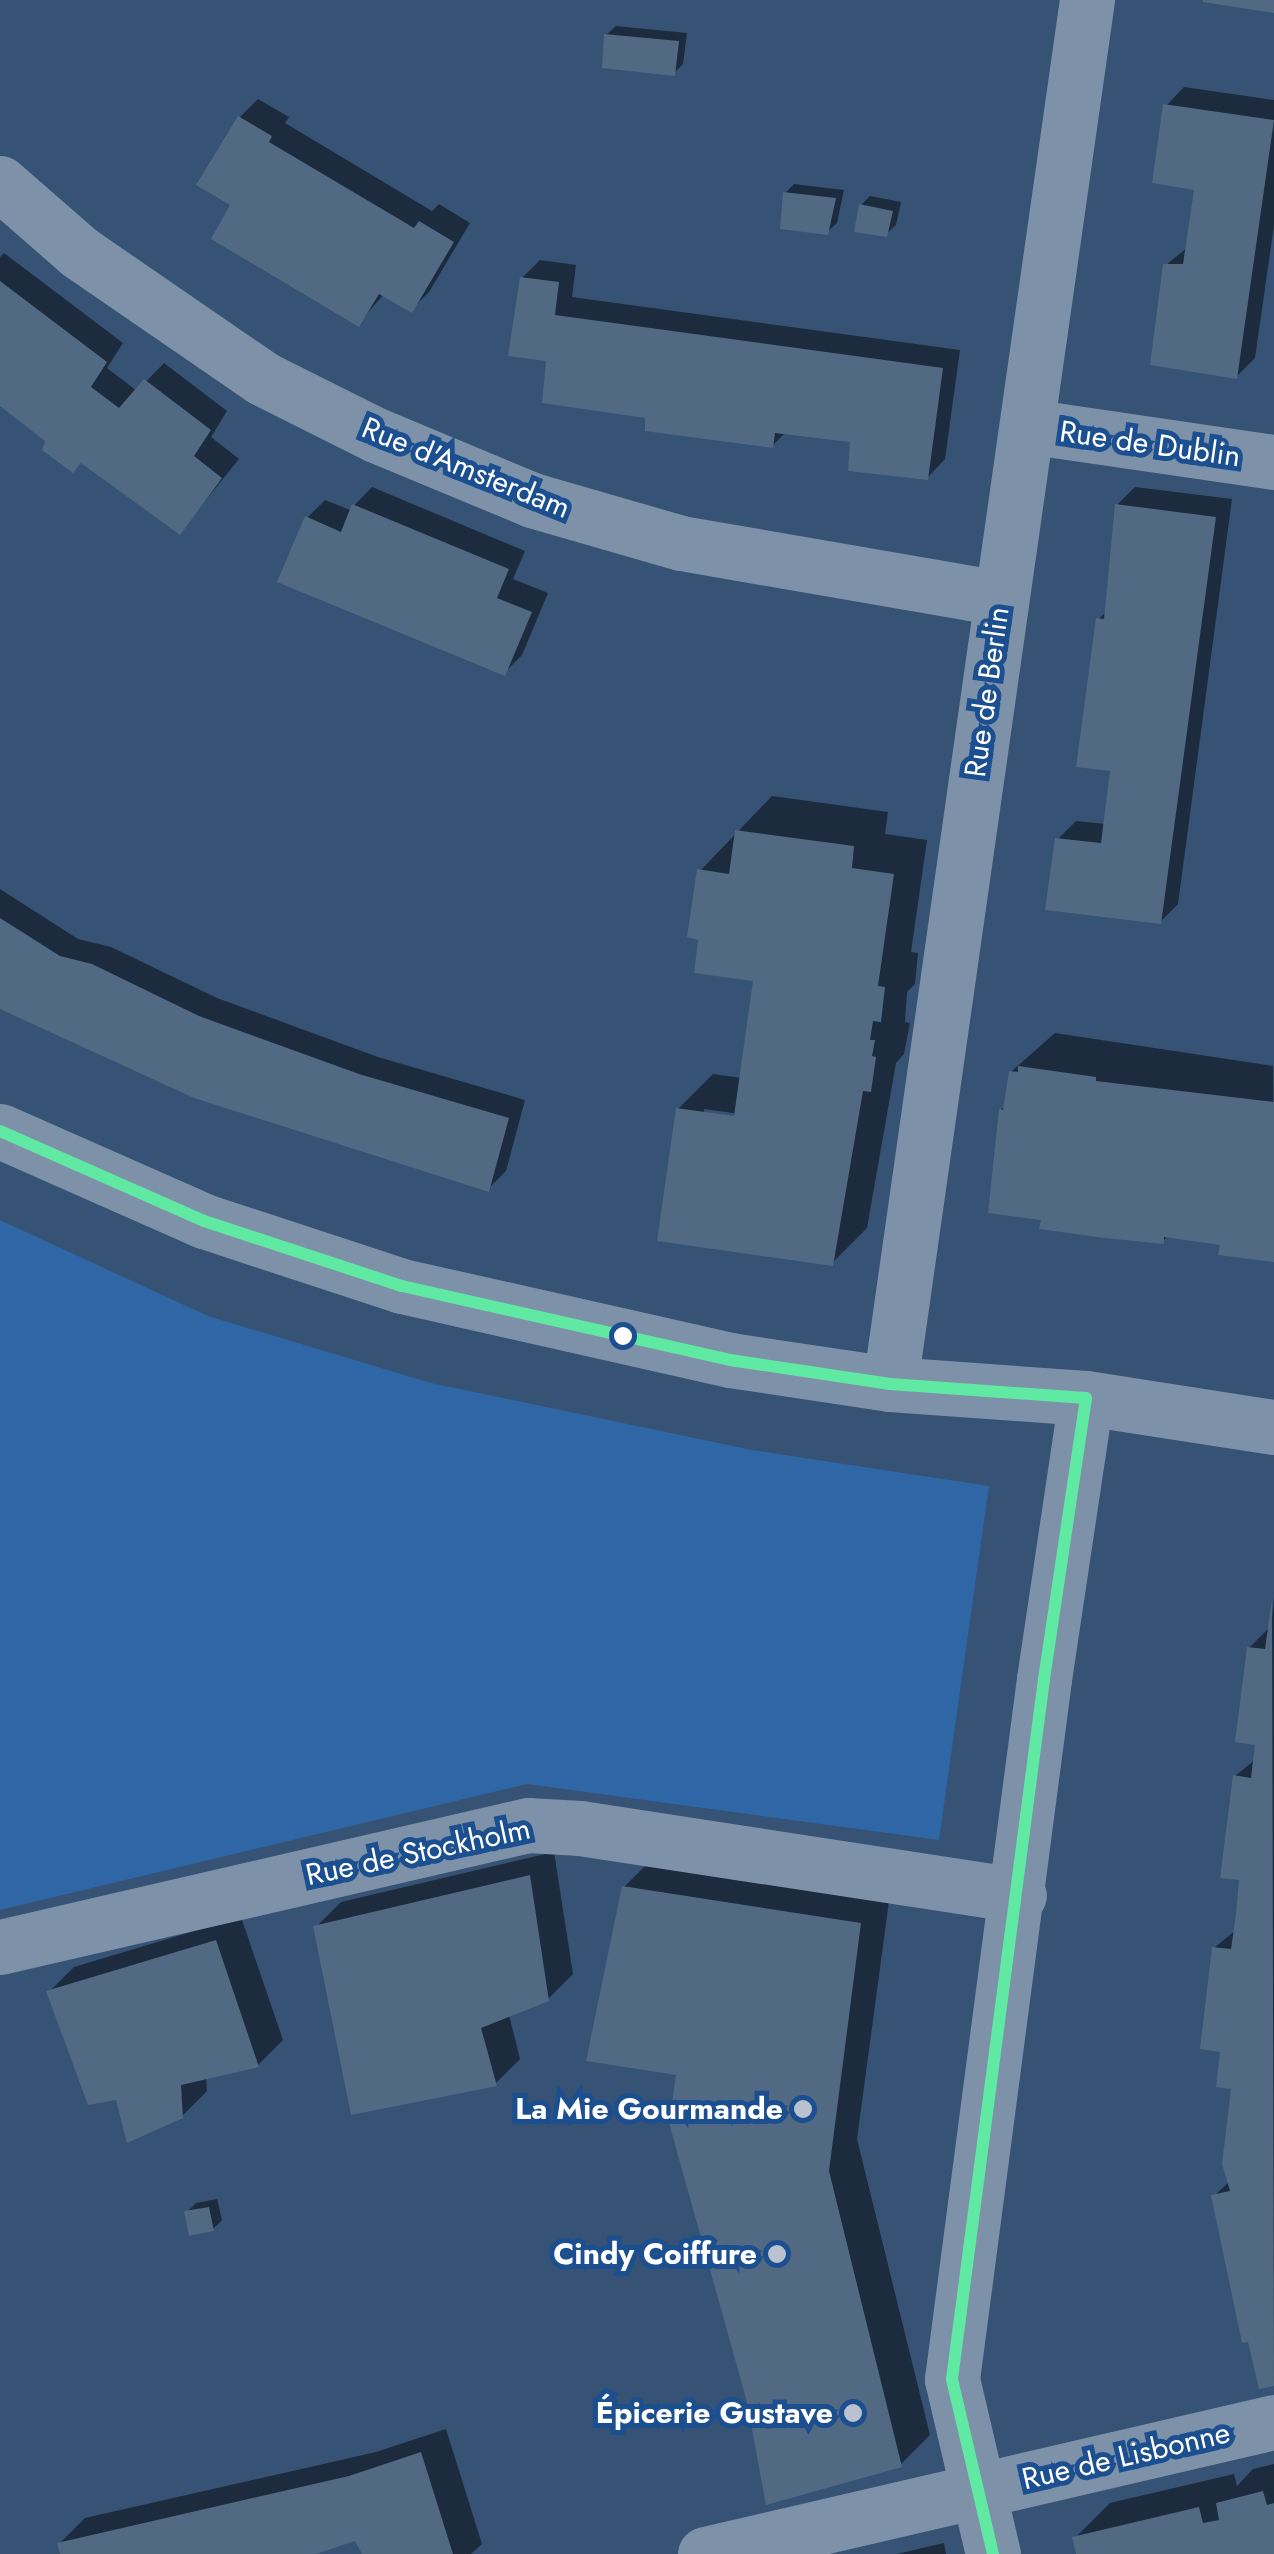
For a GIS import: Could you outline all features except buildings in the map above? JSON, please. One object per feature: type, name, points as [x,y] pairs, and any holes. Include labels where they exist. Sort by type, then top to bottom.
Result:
[{"type":"street","name":"Rue de Berlin","points":[[890,1384],[1087,0]]},
{"type":"street","name":"Rue d'Amsterdam","points":[[0,183],[79,252],[262,378],[376,436],[532,500],[682,543],[1000,598]]},
{"type":"street","name":"Rue de Dublin","points":[[1027,426],[1274,462]]},
{"type":"street","points":[[0,1131],[204,1221],[402,1286],[730,1360],[890,1384],[1086,1398],[1274,1427]]},
{"type":"street","points":[[993,2554],[952,2379],[1019,1896],[1044,1679],[1086,1398]]},
{"type":"street","name":"Rue de Stockholm","points":[[0,1947],[528,1824],[580,1828],[1019,1896]]},
{"type":"street","name":"Rue de Lisbonne","points":[[705,2554],[1274,2422]]},
{"type":"shaded area","points":[[0,1220],[208,1316],[431,1383],[752,1450],[989,1486],[939,1840],[527,1784],[0,1910]]},
{"type":"transit line","points":[[0,1131],[204,1221],[402,1286],[730,1360],[890,1384],[1086,1398]]},
{"type":"transit line","points":[[993,2554],[952,2379],[1044,1679],[1086,1398]]},
{"type":"place","name":"La Mie Gourmande","points":[[803,2109]]},
{"type":"place","name":"Cindy Coiffure","points":[[777,2254]]},
{"type":"place","name":"Épicerie Gustave","points":[[853,2413]]}]
